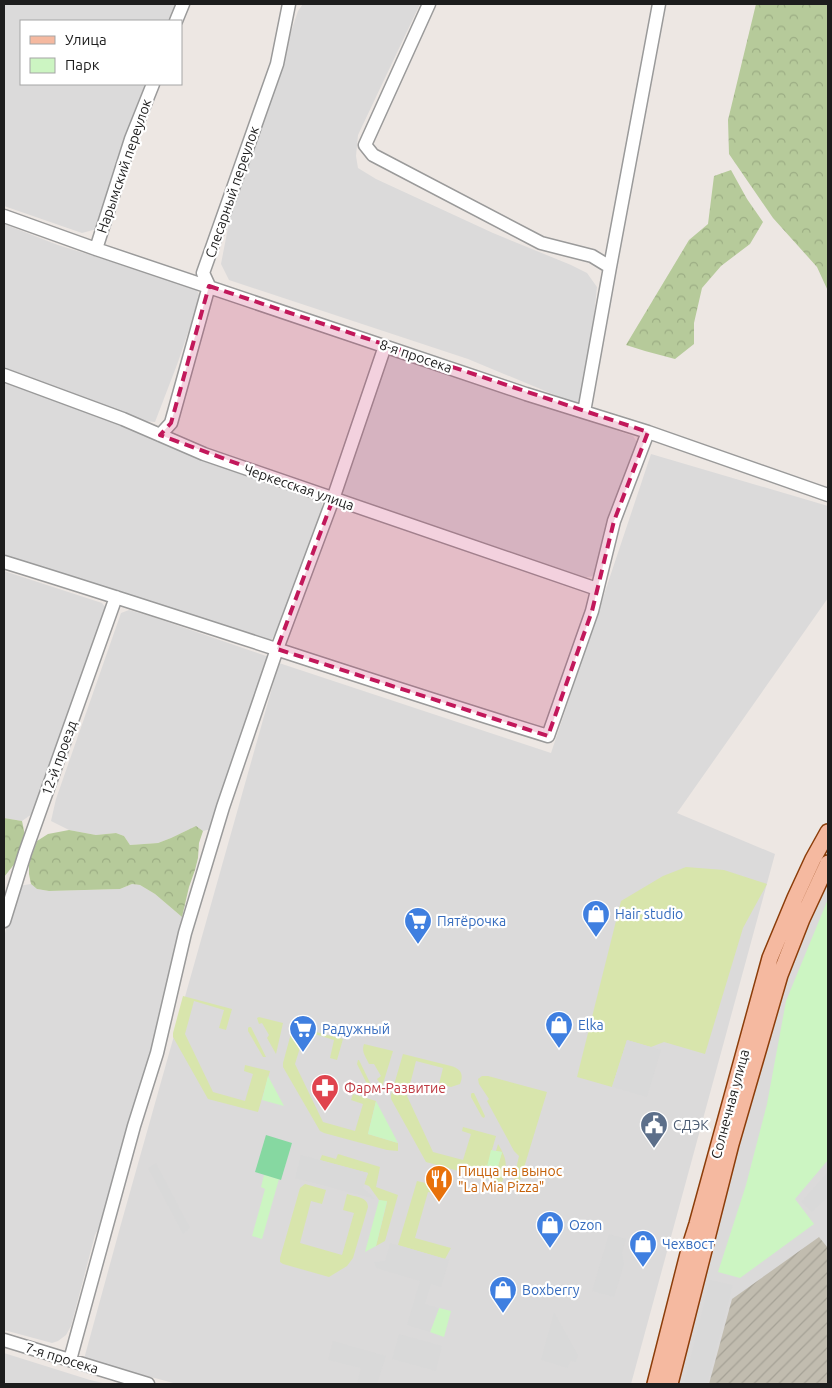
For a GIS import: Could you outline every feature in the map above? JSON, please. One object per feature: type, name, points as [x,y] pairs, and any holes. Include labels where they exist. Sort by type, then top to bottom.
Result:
[{"type":"main road","name":"Солнечная улица","points":[[654,1384],[690,1246],[770,958],[795,898],[828,832]]},
{"type":"main road","name":"Солнечная улица","points":[[670,1384],[731,1144],[780,975],[802,919],[828,863]]},
{"type":"street","points":[[176,20],[183,4]]},
{"type":"street","name":"Слесарный переулок","points":[[160,435],[171,423],[209,286],[203,273],[277,64],[289,4]]},
{"type":"street","points":[[429,4],[364,145],[373,155],[541,243],[592,256],[610,267]]},
{"type":"street","points":[[584,412],[659,4]]},
{"type":"street","name":"Нарымский переулок","points":[[96,249],[132,138],[153,85]]},
{"type":"street","name":"8-я просека","points":[[4,216],[96,249],[385,346],[648,432],[828,495]]},
{"type":"street","points":[[70,1360],[134,1126],[157,1053],[185,933],[223,806],[277,649],[333,499],[385,346]]},
{"type":"street","name":"Черкесская улица","points":[[4,376],[123,419],[204,454],[597,589]]},
{"type":"street","points":[[4,562],[430,700],[548,736],[592,611],[614,521],[648,432]]},
{"type":"street","name":"12-й проезд","points":[[4,921],[25,853],[116,597]]},
{"type":"street","name":"7-я просека","points":[[4,1340],[148,1384]]},
{"type":"highlighted area","points":[[209,286],[648,432],[614,521],[592,611],[548,736],[277,649],[333,499],[160,435],[171,423]]},
{"type":"shaded area","points":[[4,4],[183,4],[176,20],[20,20],[20,85],[152,85],[97,229],[82,233],[4,206]]},
{"type":"shaded area","points":[[303,4],[420,4],[358,135],[356,156],[358,168],[376,179],[493,233],[587,273],[597,287],[591,346],[579,405],[468,359],[229,280],[221,264],[232,207],[298,11]]},
{"type":"shaded area","points":[[4,224],[58,245],[188,285],[197,290],[200,297],[155,422],[136,420],[4,372]]},
{"type":"shaded area","points":[[394,354],[633,436],[637,442],[623,478],[597,573],[584,578],[344,498],[342,492],[382,363]]},
{"type":"shaded area","points":[[4,379],[310,493],[322,503],[322,512],[278,628],[272,639],[261,639],[4,557]]},
{"type":"shaded area","points":[[651,454],[828,506],[828,598],[677,813],[775,854],[631,1384],[177,1384],[84,1359],[279,663],[551,753]]},
{"type":"shaded area","points":[[4,571],[102,603],[107,609],[32,814],[22,821],[4,818]]},
{"type":"shaded area","points":[[129,610],[269,657],[211,829],[203,831],[196,826],[158,843],[130,845],[124,836],[116,833],[96,835],[69,830],[51,821],[56,799],[121,613]]},
{"type":"shaded area","points":[[828,875],[828,1384],[675,1384],[769,1021]]},
{"type":"shaded area","points":[[31,884],[37,889],[49,891],[120,889],[132,884],[140,885],[155,894],[182,917],[145,1080],[107,1212],[95,1235],[71,1326],[66,1335],[52,1343],[4,1330],[4,937],[18,886]]},
{"type":"shaded area","points":[[627,1040],[661,1050],[647,1097],[612,1087]]},
{"type":"shaded area","points":[[301,1155],[368,1173],[363,1188],[375,1199],[295,1178]]},
{"type":"shaded area","points":[[156,1163],[190,1228],[183,1234],[148,1168]]},
{"type":"shaded area","points":[[828,1172],[828,1197],[812,1212],[801,1202]]},
{"type":"shaded area","points":[[609,1234],[626,1239],[622,1252],[624,1264],[614,1297],[592,1291]]},
{"type":"shaded area","points":[[819,1237],[828,1248],[828,1384],[709,1384],[732,1299]]},
{"type":"shaded area","points":[[390,1243],[449,1260],[441,1287],[431,1284],[425,1304],[439,1308],[430,1332],[407,1325],[420,1281],[376,1268],[374,1262],[385,1261]]},
{"type":"shaded area","points":[[710,1280],[733,1285],[707,1384],[684,1384]]},
{"type":"shaded area","points":[[554,1312],[578,1355],[576,1362],[570,1361],[568,1368],[541,1360]]},
{"type":"shaded area","points":[[399,1334],[442,1346],[436,1371],[392,1359]]},
{"type":"shaded area","points":[[333,1341],[386,1356],[377,1384],[357,1384],[361,1368],[328,1360]]},
{"type":"shaded area","points":[[4,1353],[90,1380],[107,1384],[4,1384]]},
{"type":"green space","points":[[756,4],[828,4],[828,291],[817,267],[773,218],[729,154],[728,120]]},
{"type":"green space","points":[[731,170],[747,199],[763,222],[750,244],[721,266],[702,288],[694,323],[694,344],[675,359],[626,345],[689,240],[708,224],[714,176]]},
{"type":"green space","points":[[4,818],[22,821],[26,840],[20,857],[4,877]]},
{"type":"green space","points":[[196,826],[203,831],[199,843],[198,858],[182,917],[155,894],[140,885],[132,884],[120,889],[49,891],[37,889],[31,884],[29,865],[31,857],[37,841],[48,834],[69,830],[96,835],[116,833],[124,836],[130,845],[158,843]]},
{"type":"green space","points":[[686,867],[724,870],[767,884],[743,928],[705,1054],[664,1042],[651,1047],[627,1040],[612,1087],[577,1077],[621,901],[663,876]]},
{"type":"green space","points":[[828,899],[828,1160],[795,1199],[814,1224],[740,1278],[718,1272],[746,1185],[767,1104],[786,1001]]},
{"type":"green space","points":[[183,996],[232,1009],[226,1030],[219,1028],[224,1010],[194,1001],[185,1034],[213,1092],[245,1101],[253,1074],[244,1071],[245,1065],[270,1071],[258,1112],[208,1099],[173,1037]]},
{"type":"green space","points":[[257,1018],[283,1023],[276,1054],[267,1038],[269,1035],[262,1023],[259,1024]]},
{"type":"green space","points":[[293,1026],[343,1039],[337,1060],[330,1058],[334,1040],[305,1031],[295,1064],[323,1122],[355,1131],[363,1104],[351,1100],[353,1094],[376,1101],[368,1134],[398,1143],[398,1151],[387,1150],[320,1131],[283,1067]]},
{"type":"green space","points":[[249,1027],[251,1027],[266,1057],[263,1057],[248,1031]]},
{"type":"green space","points":[[364,1044],[393,1051],[382,1087],[377,1079],[381,1076],[374,1064],[369,1064],[364,1054]]},
{"type":"green space","points":[[403,1054],[451,1066],[459,1070],[462,1075],[460,1084],[451,1087],[439,1084],[443,1068],[416,1061],[407,1096],[433,1152],[463,1160],[471,1134],[462,1131],[463,1127],[496,1136],[486,1171],[496,1173],[502,1152],[496,1151],[498,1144],[504,1155],[506,1163],[502,1183],[426,1162],[391,1099]]},
{"type":"green space","points":[[358,1060],[372,1087],[369,1088],[357,1064]]},
{"type":"green space","points":[[268,1076],[284,1106],[262,1100]]},
{"type":"green space","points":[[482,1076],[547,1092],[519,1184],[512,1187],[519,1156],[514,1151],[487,1101],[489,1099],[479,1084],[478,1079]]},
{"type":"green space","points":[[472,1093],[474,1093],[485,1116],[484,1118],[471,1097]]},
{"type":"green space","points":[[376,1101],[398,1143],[368,1134]]},
{"type":"green space","points":[[266,1135],[292,1143],[281,1180],[255,1172]]},
{"type":"green space","points":[[491,1150],[502,1152],[496,1174],[486,1171]]},
{"type":"green space","points":[[338,1154],[380,1167],[376,1187],[398,1195],[385,1241],[376,1246],[387,1202],[379,1200],[369,1186],[364,1184],[368,1173],[320,1160],[322,1155],[336,1159]]},
{"type":"green space","points":[[264,1175],[279,1179],[262,1239],[252,1236],[265,1189],[261,1187]]},
{"type":"green space","points":[[417,1181],[443,1187],[440,1195],[428,1192],[415,1238],[451,1248],[445,1259],[398,1245]]},
{"type":"green space","points":[[305,1184],[326,1190],[322,1204],[311,1201],[300,1243],[342,1255],[354,1213],[343,1210],[347,1194],[366,1201],[368,1207],[353,1258],[347,1266],[329,1277],[280,1262],[300,1188]]},
{"type":"green space","points":[[379,1200],[387,1201],[376,1246],[365,1252]]},
{"type":"green space","points":[[439,1308],[451,1311],[444,1337],[430,1332]]},
{"type":"place","name":"Hair studio","points":[[596,938]]},
{"type":"place","name":"Пятёрочка","points":[[418,945]]},
{"type":"place","name":"Elka","points":[[559,1049]]},
{"type":"place","name":"Радужный","points":[[303,1053]]},
{"type":"place","name":"Фарм-Развитие","points":[[325,1112]]},
{"type":"place","name":"СДЭК","points":[[654,1149]]},
{"type":"place","name":"Пицца на вынос \"La Mia Pizza\"","points":[[439,1203]]},
{"type":"place","name":"Ozon","points":[[550,1249]]},
{"type":"place","name":"Чехвост","points":[[643,1268]]},
{"type":"place","name":"Boxberry","points":[[503,1314]]}]
